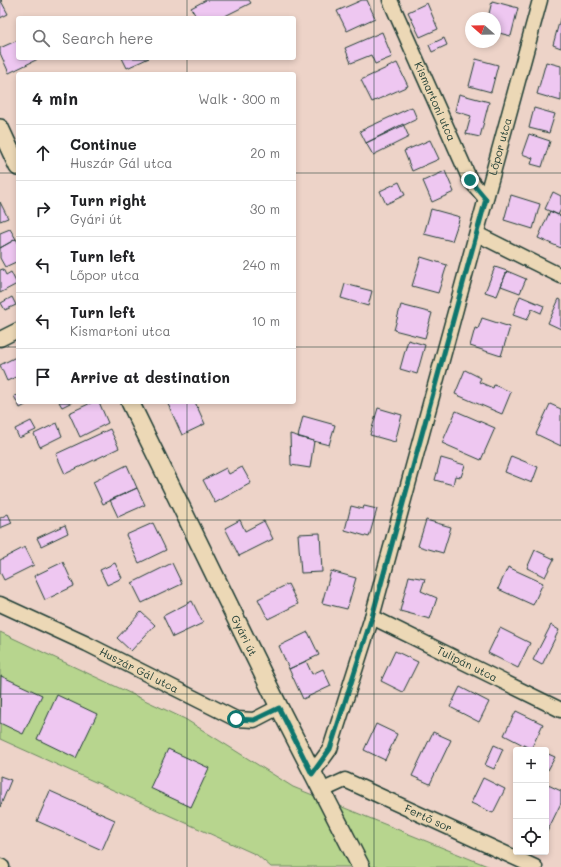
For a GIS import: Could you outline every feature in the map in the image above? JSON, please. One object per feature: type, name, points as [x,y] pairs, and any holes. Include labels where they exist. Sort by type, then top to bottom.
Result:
[{"type":"street","name":"Kismartoni utca","points":[[390,0],[470,180],[486,199]]},
{"type":"street","name":"Lőpor utca","points":[[312,774],[330,749],[372,617],[540,0]]},
{"type":"street","points":[[0,128],[16,162]]},
{"type":"street","points":[[477,234],[561,276]]},
{"type":"street","points":[[0,338],[16,331]]},
{"type":"street","name":"Gyári út","points":[[131,404],[279,708],[361,867]]},
{"type":"street","name":"Huszár Gál utca","points":[[0,604],[87,644],[236,719],[254,720],[279,708]]},
{"type":"street","name":"Tulipán utca","points":[[372,617],[561,710]]},
{"type":"street","name":"Fertő sor","points":[[321,791],[345,780],[535,867]]},
{"type":"green space","points":[[0,632],[185,719],[293,787],[490,867],[271,867],[257,855],[0,739]]},
{"type":"building","points":[[0,0],[2,0],[1,1],[8,14],[0,18]]},
{"type":"building","points":[[206,0],[249,0],[251,3],[225,16],[196,16],[191,8]]},
{"type":"building","points":[[362,0],[367,0],[375,18],[347,31],[337,11]]},
{"type":"building","points":[[492,1],[518,8],[511,36],[501,34],[501,12],[489,12]]},
{"type":"building","points":[[427,3],[438,29],[420,37],[408,12]]},
{"type":"building","points":[[561,19],[561,48],[553,45]]},
{"type":"building","points":[[382,32],[392,57],[375,64],[371,55],[351,63],[345,48]]},
{"type":"building","points":[[444,38],[447,45],[432,52],[429,45]]},
{"type":"building","points":[[16,41],[16,60],[36,60],[9,73],[0,53],[0,48]]},
{"type":"building","points":[[476,59],[498,65],[491,92],[469,86]]},
{"type":"building","points":[[123,60],[145,60],[127,68]]},
{"type":"building","points":[[546,62],[561,66],[561,101],[537,94]]},
{"type":"building","points":[[397,63],[408,86],[372,102],[361,80]]},
{"type":"building","points":[[459,94],[489,102],[480,137],[466,134],[471,116],[455,111]]},
{"type":"building","points":[[412,107],[417,119],[366,143],[360,131]]},
{"type":"building","points":[[534,108],[555,114],[549,133],[529,128]]},
{"type":"building","points":[[403,124],[409,137],[373,155],[366,143]]},
{"type":"building","points":[[529,134],[550,141],[542,167],[531,164],[533,158],[522,154]]},
{"type":"building","points":[[430,140],[439,159],[412,171],[404,151]]},
{"type":"building","points":[[445,171],[454,192],[432,202],[423,181]]},
{"type":"building","points":[[399,182],[405,195],[386,204],[380,191]]},
{"type":"building","points":[[553,192],[561,196],[561,209],[558,215],[545,209]]},
{"type":"building","points":[[511,195],[540,204],[533,229],[504,220]]},
{"type":"building","points":[[0,202],[8,218],[0,221]]},
{"type":"building","points":[[431,209],[460,217],[452,241],[424,234]]},
{"type":"building","points":[[550,211],[561,216],[561,248],[538,238]]},
{"type":"building","points":[[10,229],[16,239],[0,248],[0,233]]},
{"type":"building","points":[[16,239],[16,262],[5,267],[0,258],[0,248]]},
{"type":"building","points":[[421,257],[447,265],[438,293],[412,286]]},
{"type":"building","points":[[495,267],[507,271],[497,296],[485,292]]},
{"type":"building","points":[[3,269],[6,275],[11,272],[16,285],[0,293],[0,270]]},
{"type":"building","points":[[507,271],[526,279],[520,293],[501,286]]},
{"type":"building","points":[[345,284],[372,291],[368,306],[341,298]]},
{"type":"building","points":[[520,296],[544,306],[541,313],[532,309],[527,320],[513,315]]},
{"type":"building","points":[[12,297],[16,305],[5,310],[1,303]]},
{"type":"building","points":[[559,299],[561,300],[561,329],[548,323]]},
{"type":"building","points":[[401,305],[432,313],[425,338],[394,330]]},
{"type":"building","points":[[482,318],[510,327],[501,356],[470,346],[475,328],[478,329]]},
{"type":"building","points":[[408,340],[425,345],[417,374],[400,369]]},
{"type":"building","points":[[16,357],[16,377],[7,381],[0,365]]},
{"type":"building","points":[[465,370],[481,378],[479,382],[493,388],[494,385],[511,392],[502,414],[455,394]]},
{"type":"building","points":[[18,404],[27,404],[20,408]]},
{"type":"building","points":[[60,404],[68,404],[62,407]]},
{"type":"building","points":[[89,404],[100,404],[108,423],[80,437],[69,413]]},
{"type":"building","points":[[168,404],[196,404],[205,424],[182,435]]},
{"type":"building","points":[[550,404],[561,409],[561,446],[536,434]]},
{"type":"building","points":[[378,408],[402,415],[395,442],[370,435]]},
{"type":"building","points":[[456,411],[495,428],[481,460],[442,443]]},
{"type":"building","points":[[303,416],[335,425],[329,445],[298,437]]},
{"type":"building","points":[[31,421],[36,430],[19,438],[15,429]]},
{"type":"building","points":[[57,423],[62,436],[40,447],[34,434]]},
{"type":"building","points":[[110,429],[119,448],[65,474],[56,454]]},
{"type":"building","points":[[290,434],[314,441],[310,468],[291,465]]},
{"type":"building","points":[[511,456],[538,467],[532,483],[505,472]]},
{"type":"building","points":[[441,458],[465,465],[461,477],[455,476],[453,485],[435,480]]},
{"type":"building","points":[[127,465],[137,488],[103,504],[93,482]]},
{"type":"building","points":[[242,467],[251,483],[215,503],[203,480],[226,468],[229,474]]},
{"type":"building","points":[[137,488],[145,505],[118,517],[110,500]]},
{"type":"building","points":[[351,506],[363,509],[364,506],[377,509],[369,537],[345,530]]},
{"type":"building","points":[[8,514],[12,523],[0,528],[0,518]]},
{"type":"building","points":[[240,520],[245,531],[264,521],[273,539],[239,556],[225,528]]},
{"type":"building","points":[[426,520],[451,527],[443,553],[418,546]]},
{"type":"building","points":[[153,523],[166,550],[139,563],[126,535]]},
{"type":"building","points":[[65,525],[68,533],[41,546],[37,538]]},
{"type":"building","points":[[320,533],[322,572],[301,573],[298,534]]},
{"type":"building","points":[[25,547],[34,565],[4,580],[0,572],[0,560]]},
{"type":"building","points":[[535,550],[554,559],[545,577],[527,568]]},
{"type":"building","points":[[63,562],[74,586],[45,600],[34,576]]},
{"type":"building","points":[[115,563],[122,578],[107,585],[100,570]]},
{"type":"building","points":[[172,563],[182,584],[142,603],[132,583]]},
{"type":"building","points":[[508,567],[543,583],[533,605],[498,589]]},
{"type":"building","points":[[331,571],[356,578],[347,609],[322,603]]},
{"type":"building","points":[[409,576],[425,579],[421,591],[437,598],[430,619],[400,611]]},
{"type":"building","points":[[288,584],[298,604],[268,619],[258,599]]},
{"type":"building","points":[[192,601],[203,623],[173,637],[163,616]]},
{"type":"building","points":[[141,612],[155,625],[131,651],[117,638]]},
{"type":"building","points":[[551,625],[559,630],[542,665],[533,660]]},
{"type":"building","points":[[500,628],[530,643],[518,668],[488,653]]},
{"type":"building","points":[[308,632],[319,655],[289,669],[279,646]]},
{"type":"building","points":[[395,651],[418,662],[403,692],[381,681]]},
{"type":"building","points":[[306,661],[312,674],[323,669],[331,686],[303,699],[289,669]]},
{"type":"building","points":[[1,676],[42,695],[23,734],[0,723]]},
{"type":"building","points":[[460,687],[489,702],[479,722],[450,707]]},
{"type":"building","points":[[57,695],[97,714],[76,758],[37,739]]},
{"type":"building","points":[[516,711],[543,724],[532,747],[527,747],[504,735]]},
{"type":"building","points":[[376,724],[397,734],[385,760],[364,750]]},
{"type":"building","points":[[433,732],[451,740],[430,784],[412,776]]},
{"type":"building","points":[[494,745],[503,749],[494,769],[485,765]]},
{"type":"building","points":[[168,749],[209,768],[191,807],[150,788]]},
{"type":"building","points":[[549,754],[555,757],[549,768]]},
{"type":"building","points":[[0,776],[11,780],[0,807]]},
{"type":"building","points":[[483,778],[505,789],[493,813],[471,803]]},
{"type":"building","points":[[549,785],[561,791],[561,803],[549,828]]},
{"type":"building","points":[[50,791],[115,820],[102,850],[37,821]]},
{"type":"route","points":[[236,719],[254,720],[279,708],[312,774],[330,749],[372,617],[486,199],[470,180]]}]
